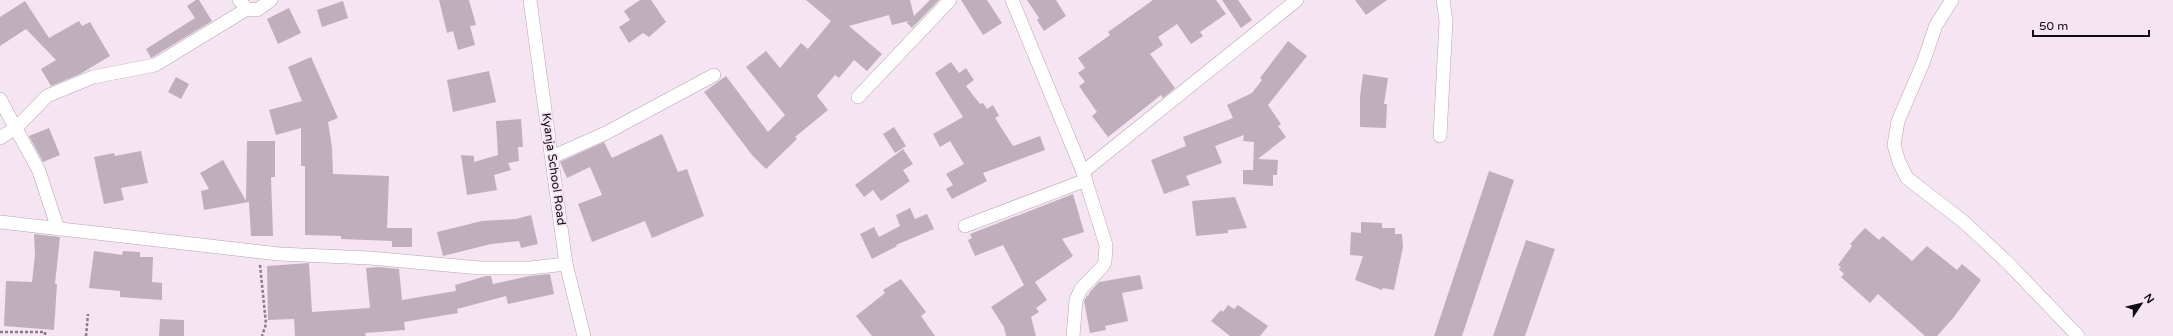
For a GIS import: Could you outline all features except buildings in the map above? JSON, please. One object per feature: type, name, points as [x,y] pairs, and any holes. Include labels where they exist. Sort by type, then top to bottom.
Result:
[{"type":"street","points":[[0,138],[16,128],[47,96],[93,77],[155,65],[243,5],[257,10],[271,0]]},
{"type":"street","name":"Kyanja School Road","points":[[530,0],[566,264],[584,336]]},
{"type":"street","points":[[858,97],[950,0]]},
{"type":"street","points":[[1012,0],[1084,176],[1106,246],[1105,262],[1081,289],[1076,300],[1073,336]]},
{"type":"street","points":[[965,226],[1084,176],[1297,0]]},
{"type":"street","points":[[1440,136],[1446,21],[1443,0]]},
{"type":"street","points":[[1952,0],[1936,26],[1923,63],[1898,121],[1894,145],[1899,162],[1907,178],[1980,237],[2008,263],[2078,336]]},
{"type":"street","points":[[552,157],[606,133],[714,75]]},
{"type":"street","points":[[0,99],[39,171],[58,229]]},
{"type":"street","points":[[0,222],[258,252],[370,258],[480,268],[530,268],[566,264]]},
{"type":"path","points":[[258,252],[266,324],[262,336]]},
{"type":"path","points":[[86,336],[88,314]]},
{"type":"path","points":[[0,332],[45,332],[45,336]]}]
